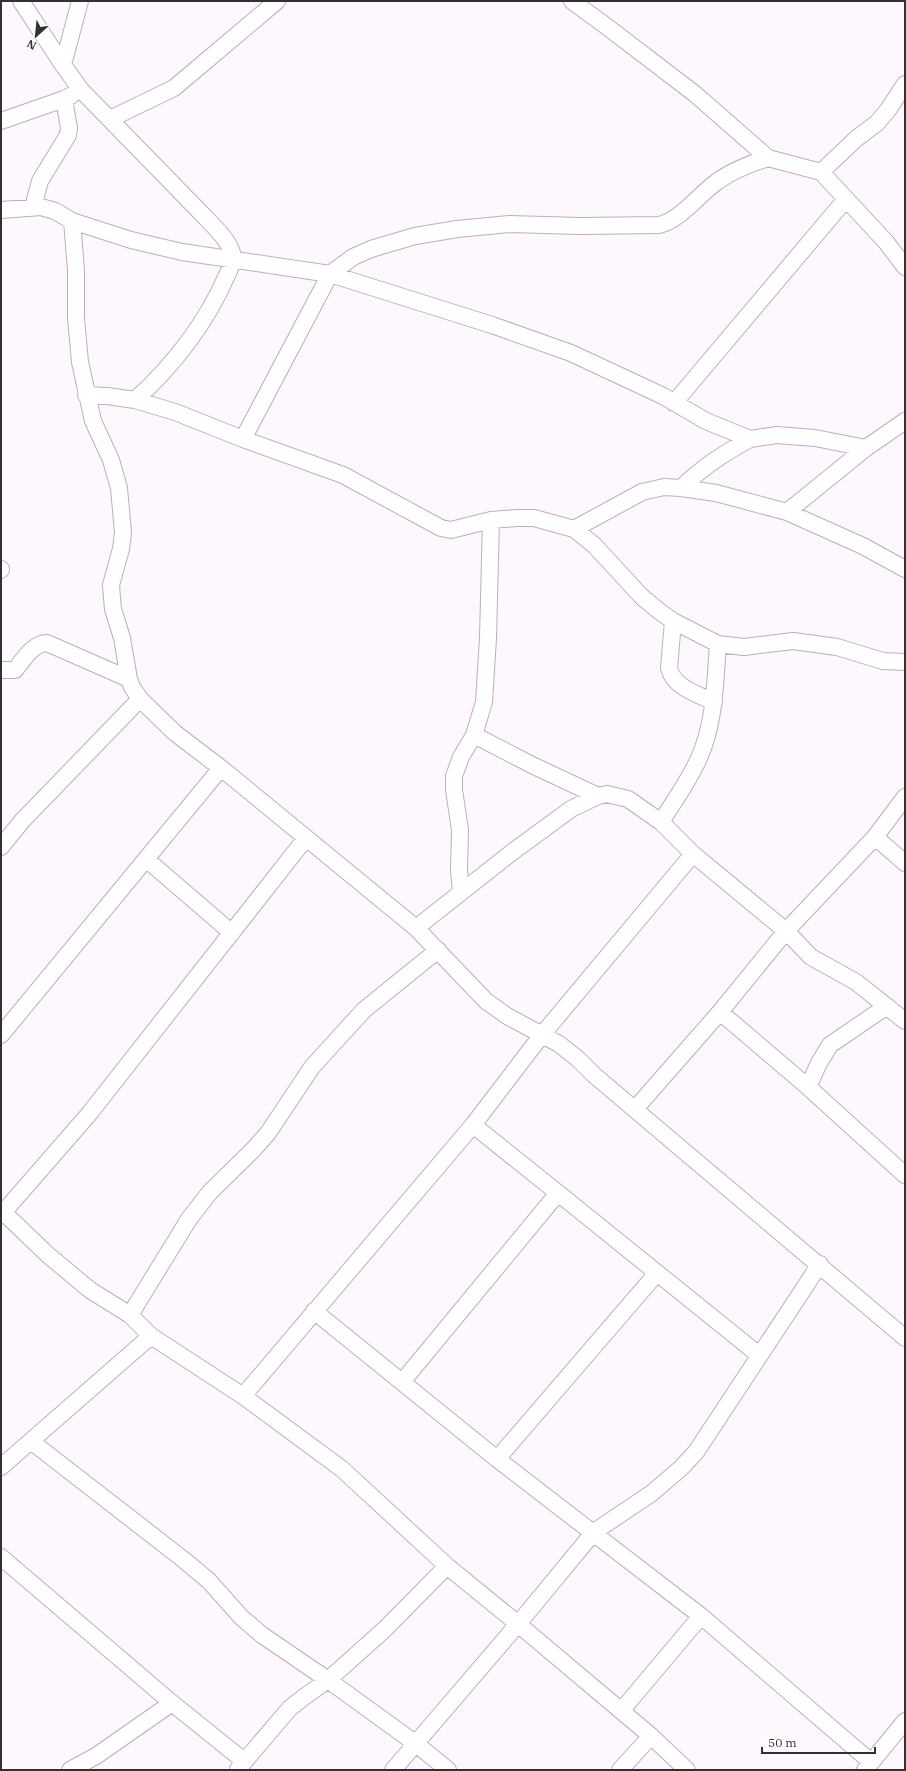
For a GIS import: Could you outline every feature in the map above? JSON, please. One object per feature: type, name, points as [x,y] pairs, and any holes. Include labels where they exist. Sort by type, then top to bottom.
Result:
[{"type":"street","points":[[21,1],[63,66],[81,90],[219,233],[228,245],[233,260],[220,291],[203,320],[167,367],[135,400]]},
{"type":"street","points":[[63,66],[80,1]]},
{"type":"street","points":[[110,119],[174,88],[277,1]]},
{"type":"street","points":[[572,1],[695,94],[768,158],[821,172],[886,242],[905,267]]},
{"type":"street","points":[[821,172],[857,138],[877,123],[888,110],[905,84]]},
{"type":"street","points":[[1,121],[64,100],[81,90]]},
{"type":"street","points":[[33,207],[40,181],[68,135],[69,128],[64,100]]},
{"type":"street","points":[[243,439],[330,274],[353,258],[371,250],[415,236],[457,228],[509,224],[580,226],[659,225],[666,223],[675,217],[717,181],[741,166],[768,158]]},
{"type":"street","points":[[674,403],[846,199]]},
{"type":"street","points":[[1,210],[33,207],[48,208],[72,221],[131,240],[175,251],[205,257],[330,274],[492,325],[571,353],[613,372],[674,403],[706,422],[750,439]]},
{"type":"street","points":[[72,221],[76,270],[76,318],[80,362],[86,395],[93,421],[111,460],[118,488],[123,533],[121,549],[111,585],[113,609],[122,638],[129,679],[140,700],[175,733],[221,768],[416,928],[486,1001],[507,1016],[568,1051],[820,1264],[905,1338]]},
{"type":"street","points":[[86,395],[135,400],[175,412],[243,439],[343,475],[441,528],[451,530],[491,520],[534,518],[574,529],[594,544],[642,597],[673,621],[718,644],[744,647],[794,641],[837,647],[883,661],[905,662]]},
{"type":"street","points":[[787,512],[866,448],[905,421]]},
{"type":"street","points":[[681,488],[700,469],[722,454],[750,439],[777,435],[815,438],[866,448]]},
{"type":"street","points":[[574,529],[642,492],[664,487],[681,488],[716,493],[787,512],[863,546],[905,569]]},
{"type":"street","points":[[461,892],[459,870],[460,830],[454,790],[454,776],[461,757],[474,734],[484,702],[491,520]]},
{"type":"street","points":[[673,621],[669,668],[670,674],[682,686],[714,702]]},
{"type":"street","points":[[1,670],[15,670],[33,648],[39,644],[47,643],[129,679]]},
{"type":"street","points":[[661,822],[699,759],[707,737],[714,702],[718,644]]},
{"type":"street","points":[[1,847],[22,821],[140,700]]},
{"type":"street","points":[[474,734],[532,765],[598,796]]},
{"type":"street","points":[[1,1034],[221,768]]},
{"type":"street","points":[[416,928],[511,853],[571,809],[598,796],[607,794],[628,799],[661,822],[692,854],[786,931],[811,957],[856,982],[905,1020]]},
{"type":"street","points":[[635,1109],[720,1012],[786,931],[874,836],[905,797]]},
{"type":"street","points":[[874,836],[905,863]]},
{"type":"street","points":[[306,838],[89,1114],[2,1213],[48,1255],[90,1290],[130,1315],[151,1336],[243,1396],[342,1469],[447,1566],[651,1736],[686,1770]]},
{"type":"street","points":[[243,1396],[473,1125],[541,1036],[692,854]]},
{"type":"street","points":[[146,859],[232,933]]},
{"type":"street","points":[[130,1315],[189,1219],[210,1192],[254,1150],[268,1133],[312,1067],[364,1010],[438,950]]},
{"type":"street","points":[[808,1087],[819,1063],[830,1045],[887,1006]]},
{"type":"street","points":[[720,1012],[808,1087],[905,1175]]},
{"type":"street","points":[[473,1125],[760,1354]]},
{"type":"street","points":[[402,1382],[558,1193]]},
{"type":"street","points":[[393,1770],[518,1624],[594,1532],[652,1493],[681,1468],[696,1452],[820,1264]]},
{"type":"street","points":[[497,1459],[657,1273]]},
{"type":"street","points":[[314,1311],[497,1459],[594,1532],[701,1616],[868,1766],[905,1721]]},
{"type":"street","points":[[1,1467],[32,1442],[62,1413],[151,1336]]},
{"type":"street","points":[[32,1442],[184,1560],[209,1581],[241,1617],[262,1635],[328,1680],[415,1743],[448,1770]]},
{"type":"street","points":[[1,1556],[172,1703],[240,1766],[290,1708],[328,1680],[385,1629],[447,1566]]},
{"type":"street","points":[[620,1711],[701,1616]]},
{"type":"street","points":[[70,1770],[96,1756],[172,1703]]},
{"type":"street","points":[[620,1770],[651,1736]]}]
